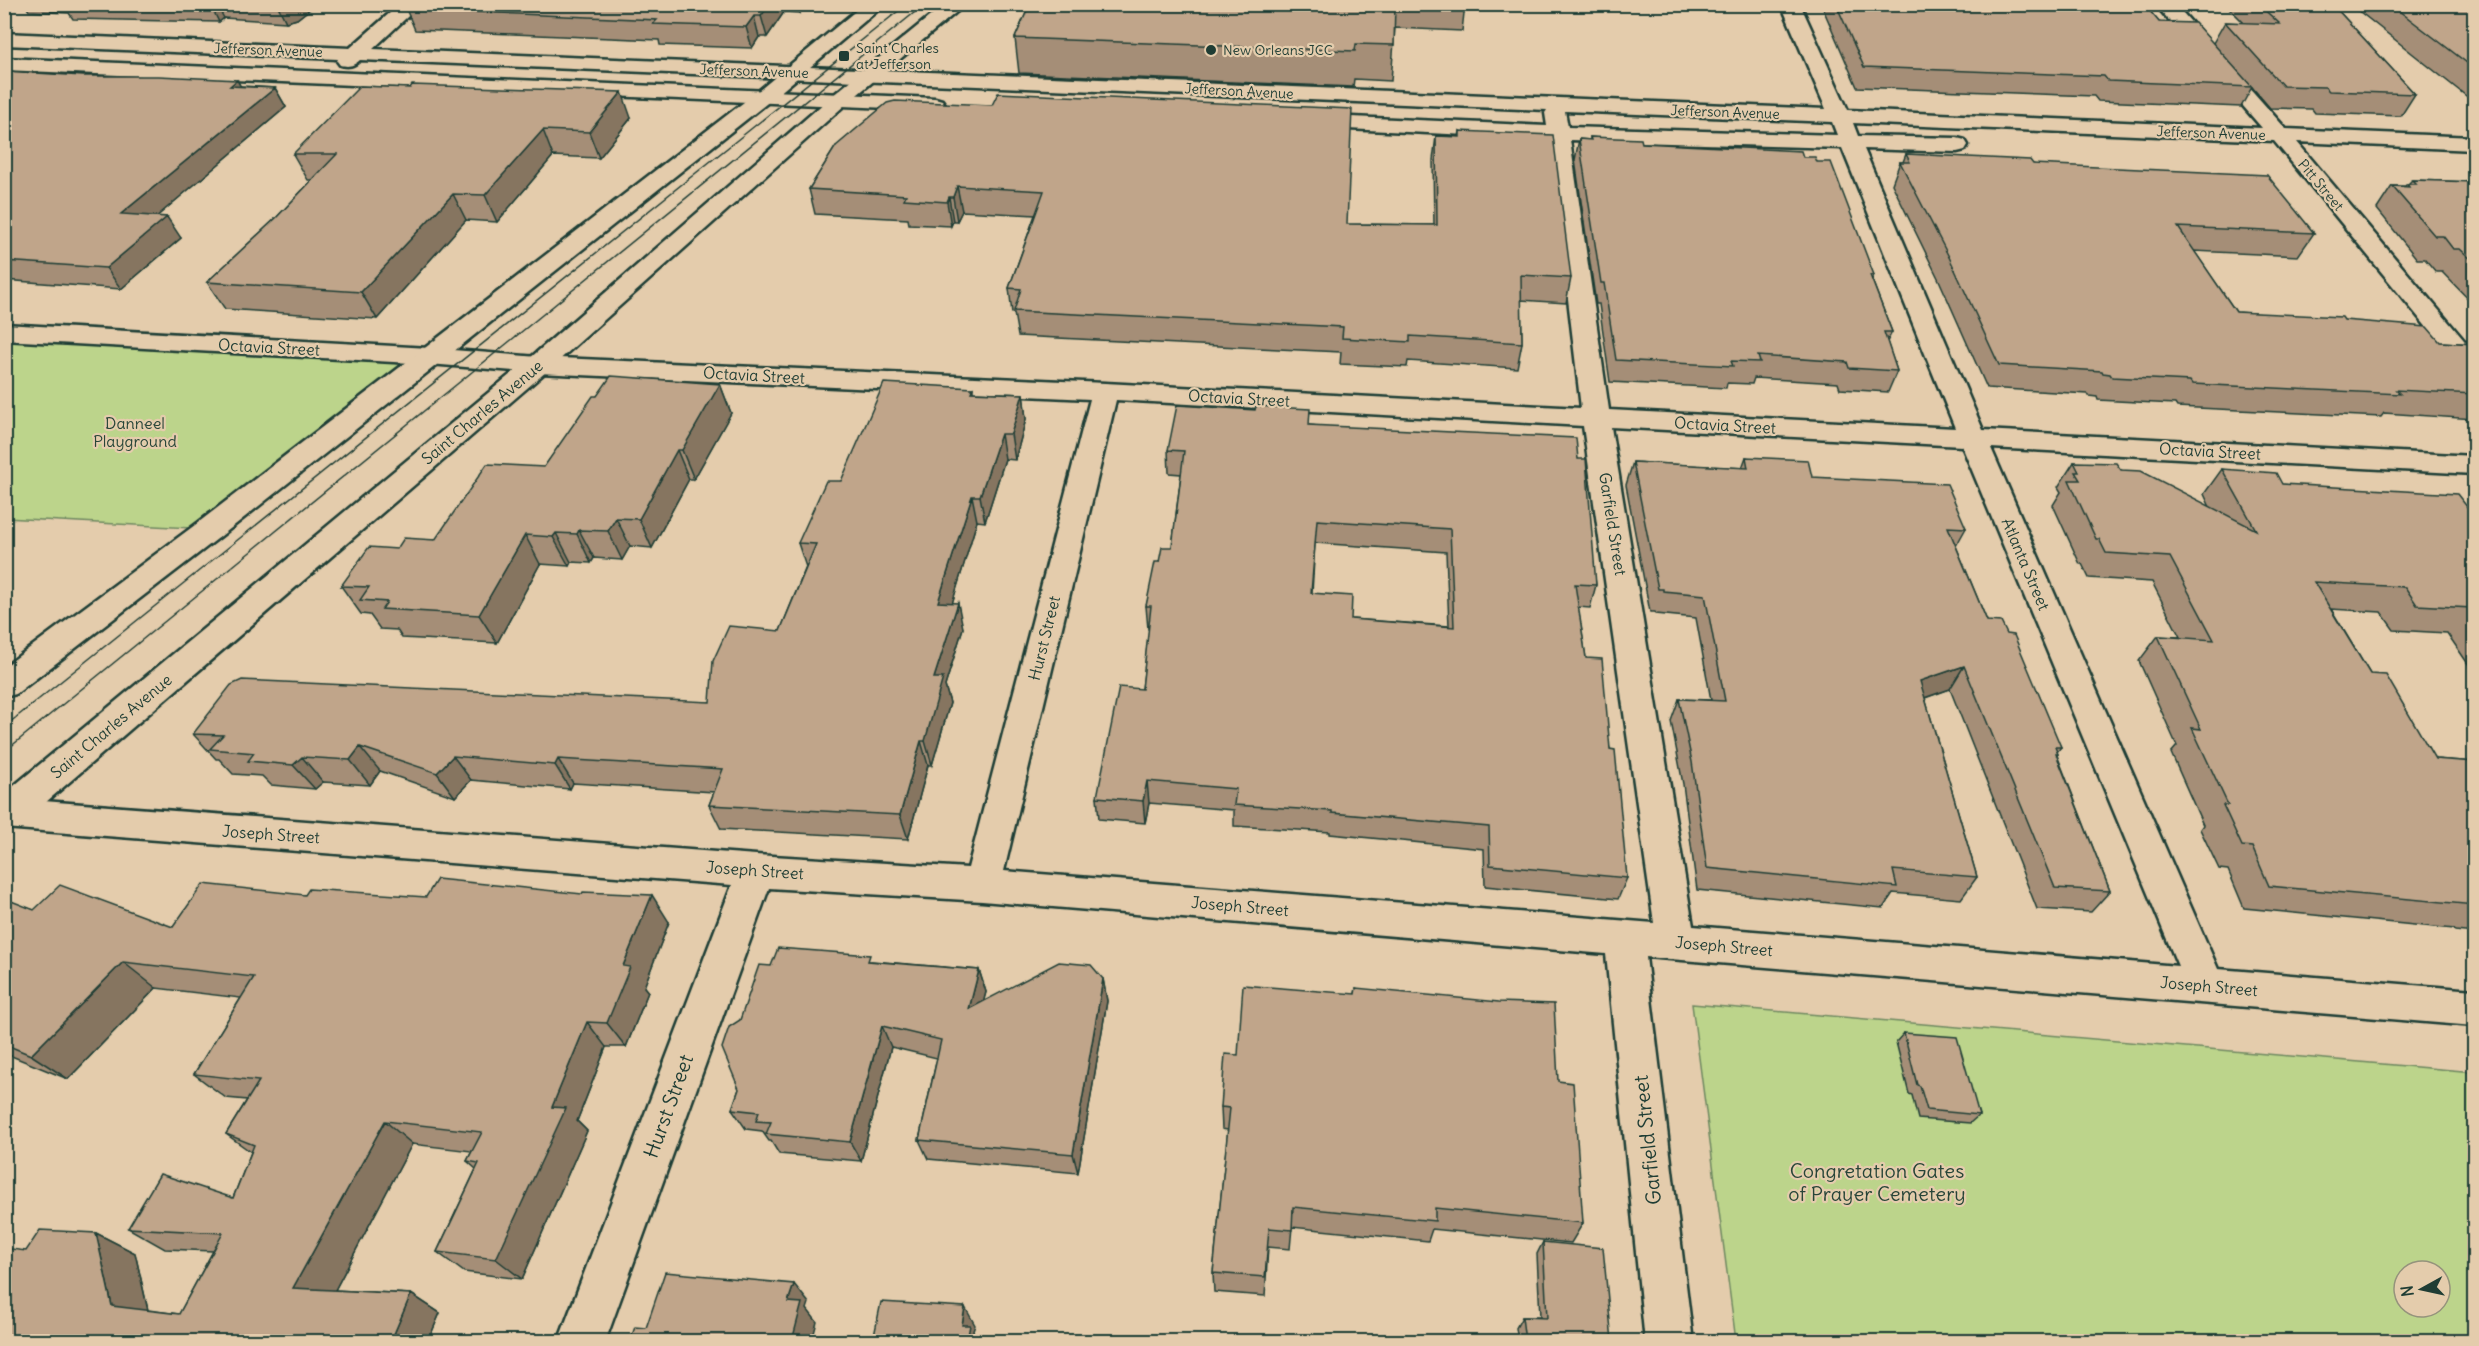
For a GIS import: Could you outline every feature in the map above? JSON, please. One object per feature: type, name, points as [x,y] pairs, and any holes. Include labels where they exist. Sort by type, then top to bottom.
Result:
[{"type":"street","points":[[328,78],[412,4]]},
{"type":"street","points":[[4,685],[210,529],[764,96],[876,4]]},
{"type":"street","name":"Saint Charles Avenue","points":[[5,814],[538,365],[839,100],[957,4]]},
{"type":"street","name":"Atlanta Street","points":[[1790,4],[1845,129],[1973,438],[2206,986]]},
{"type":"street","name":"Pitt Street","points":[[2164,4],[2277,146],[2298,156],[2475,368]]},
{"type":"street","name":"Jefferson Avenue","points":[[4,39],[869,75],[1557,119],[2277,146],[2475,143]]},
{"type":"street","name":"Jefferson Avenue","points":[[4,64],[957,105]]},
{"type":"street","name":"Jefferson Avenue","points":[[1288,120],[1557,119]]},
{"type":"street","name":"Garfield Street","points":[[1557,119],[1596,418],[1676,943]]},
{"type":"street","name":"Jefferson Avenue","points":[[1845,129],[1979,146]]},
{"type":"street","points":[[2298,156],[2475,164]]},
{"type":"street","name":"Octavia Street","points":[[4,332],[429,356],[538,365],[1106,391],[2475,465]]},
{"type":"street","name":"Hurst Street","points":[[982,885],[1106,391]]},
{"type":"street","name":"Joseph Street","points":[[5,814],[756,871],[982,885],[2475,1008]]},
{"type":"street","name":"Hurst Street","points":[[581,1341],[756,871]]},
{"type":"street","name":"Garfield Street","points":[[1624,938],[1669,1341]]},
{"type":"green space","name":"Danneel Playground","points":[[4,332],[429,356],[210,529],[5,518]]},
{"type":"green space","name":"Congretation Gates of Prayer Cemetery","points":[[1692,1004],[2474,1072],[2474,1341],[1736,1341]]},
{"type":"building","points":[[411,4],[770,4],[761,16],[754,16],[746,27],[653,24],[657,20],[406,9]]},
{"type":"building","points":[[1030,4],[1395,4],[1394,45],[1356,44],[1355,51],[1015,38]]},
{"type":"building","points":[[1836,4],[2144,4],[2159,22],[2195,23],[2252,87],[2108,81],[2104,76],[1864,67]]},
{"type":"building","points":[[2258,4],[2332,4],[2415,94],[2329,91],[2325,87],[2283,86],[2225,22],[2280,24]]},
{"type":"building","points":[[2390,4],[2475,4],[2475,69]]},
{"type":"building","points":[[4,71],[83,76],[159,76],[237,80],[230,86],[275,88],[121,214],[167,217],[106,268],[4,261]]},
{"type":"building","points":[[412,85],[622,92],[589,132],[543,130],[485,195],[453,194],[361,292],[207,282],[276,218],[337,154],[293,154],[360,86],[410,88]]},
{"type":"building","points":[[998,93],[1352,109],[1347,224],[1437,225],[1436,136],[1460,137],[1460,131],[1553,135],[1571,278],[1521,275],[1522,343],[1410,336],[1410,342],[1342,338],[1343,327],[1014,311],[1021,289],[1009,288],[1044,191],[957,186],[953,197],[949,197],[947,202],[904,199],[906,195],[809,189],[836,146],[887,103],[895,101],[992,105]]},
{"type":"building","points":[[1590,137],[1641,139],[1642,143],[1801,151],[1803,157],[1815,157],[1817,162],[1831,162],[1874,275],[1870,275],[1892,332],[1884,332],[1897,371],[1849,368],[1847,362],[1758,356],[1760,362],[1731,361],[1733,366],[1616,360],[1604,283],[1601,283],[1579,139],[1591,140]]},
{"type":"building","points":[[1906,154],[2030,160],[2033,164],[2267,175],[2314,233],[2178,227],[2236,312],[2342,317],[2344,320],[2427,327],[2440,342],[2475,344],[2475,394],[2396,390],[2400,394],[2192,384],[2190,381],[2112,377],[2102,371],[1999,365],[1949,257],[1900,162],[1910,162]]},
{"type":"building","points":[[2412,180],[2475,182],[2475,263],[2460,249],[2453,249],[2443,236],[2435,236],[2392,186],[2409,187],[2407,184],[2416,184]]},
{"type":"building","points":[[611,376],[720,384],[682,450],[677,450],[639,519],[616,518],[608,531],[579,530],[577,534],[556,533],[553,537],[525,535],[479,615],[382,609],[387,602],[360,600],[369,587],[341,586],[369,547],[397,549],[404,538],[435,540],[487,464],[544,467],[593,396],[597,396]]},
{"type":"building","points":[[884,383],[973,388],[971,392],[1023,394],[1011,434],[1001,434],[980,496],[972,496],[938,602],[958,603],[934,678],[943,678],[925,741],[921,741],[900,815],[709,805],[723,769],[558,759],[555,765],[453,756],[437,773],[360,747],[350,760],[302,757],[293,765],[248,761],[254,753],[210,749],[223,735],[193,734],[231,685],[242,680],[710,702],[713,661],[729,626],[780,631],[816,544],[798,543],[826,481],[841,481]]},
{"type":"building","points":[[1177,405],[1255,410],[1256,406],[1310,409],[1309,425],[1576,438],[1578,459],[1586,459],[1596,585],[1575,584],[1586,658],[1602,659],[1610,749],[1615,750],[1627,878],[1490,865],[1489,827],[1332,813],[1332,811],[1234,805],[1236,789],[1147,781],[1143,801],[1097,797],[1119,687],[1142,689],[1151,606],[1146,606],[1155,562],[1159,562],[1162,547],[1172,547],[1184,451],[1168,450]],"holes":[[[1317,520],[1450,529],[1454,627],[1351,619],[1352,596],[1311,593]]]},
{"type":"building","points":[[1746,457],[1808,460],[1812,477],[1947,484],[1966,528],[1948,527],[1987,621],[2001,622],[2007,634],[2014,635],[2061,747],[2055,747],[2058,754],[2056,754],[2110,891],[2055,888],[1964,666],[1920,681],[1977,877],[1893,870],[1897,887],[1707,868],[1692,762],[1679,699],[1725,701],[1705,595],[1658,589],[1633,462],[1748,468]]},
{"type":"building","points":[[2074,462],[2116,463],[2121,470],[2141,471],[2256,530],[2222,469],[2276,473],[2282,484],[2457,494],[2468,508],[2475,509],[2475,613],[2472,608],[2417,605],[2405,587],[2314,582],[2370,674],[2386,675],[2435,759],[2475,762],[2475,905],[2269,886],[2252,847],[2242,846],[2223,805],[2228,805],[2192,728],[2201,729],[2158,636],[2214,640],[2170,557],[2106,553],[2099,539],[2096,539],[2069,480],[2080,480],[2075,472],[2079,472]]},
{"type":"building","points":[[437,879],[582,894],[583,892],[652,895],[623,966],[630,967],[607,1023],[587,1022],[552,1107],[566,1108],[496,1259],[437,1252],[479,1163],[467,1161],[482,1132],[385,1121],[293,1288],[411,1294],[391,1341],[4,1341],[4,1248],[26,1251],[40,1230],[96,1233],[112,1306],[179,1314],[223,1233],[128,1228],[160,1174],[233,1198],[254,1145],[226,1134],[259,1081],[194,1074],[254,977],[123,962],[31,1055],[4,1044],[4,901],[6,899],[34,910],[60,885],[173,927],[203,884],[305,895],[309,889],[426,897]]},
{"type":"building","points":[[778,948],[870,955],[868,961],[979,970],[969,1009],[1059,962],[1091,965],[1103,979],[1073,1154],[919,1140],[941,1040],[882,1026],[850,1142],[766,1134],[771,1122],[756,1121],[759,1112],[732,1109],[739,1089],[722,1048],[729,1027],[740,1020],[759,965],[771,966]]},
{"type":"building","points":[[1243,985],[1355,994],[1356,988],[1499,1002],[1554,1004],[1558,1081],[1573,1083],[1583,1223],[1435,1208],[1435,1221],[1293,1207],[1292,1230],[1269,1228],[1265,1277],[1213,1273],[1230,1108],[1221,1107],[1225,1054],[1238,1055]]},
{"type":"building","points":[[1904,1033],[1957,1037],[1979,1115],[1927,1110],[1920,1086],[1917,1085]]},
{"type":"building","points":[[1543,1242],[1603,1248],[1612,1341],[1525,1341],[1522,1317],[1547,1318]]},
{"type":"building","points":[[665,1272],[794,1284],[788,1302],[802,1303],[792,1341],[630,1341],[635,1327],[646,1328]]},
{"type":"building","points":[[881,1302],[965,1307],[962,1325],[970,1325],[967,1341],[873,1341]]},
{"type":"tram line","points":[[4,727],[907,4]]},
{"type":"tram line","points":[[4,752],[925,4]]},
{"type":"place","name":"New Orleans JCC","points":[[1211,50]]},
{"type":"place","name":"Saint Charles at Jefferson","points":[[844,56]]}]
